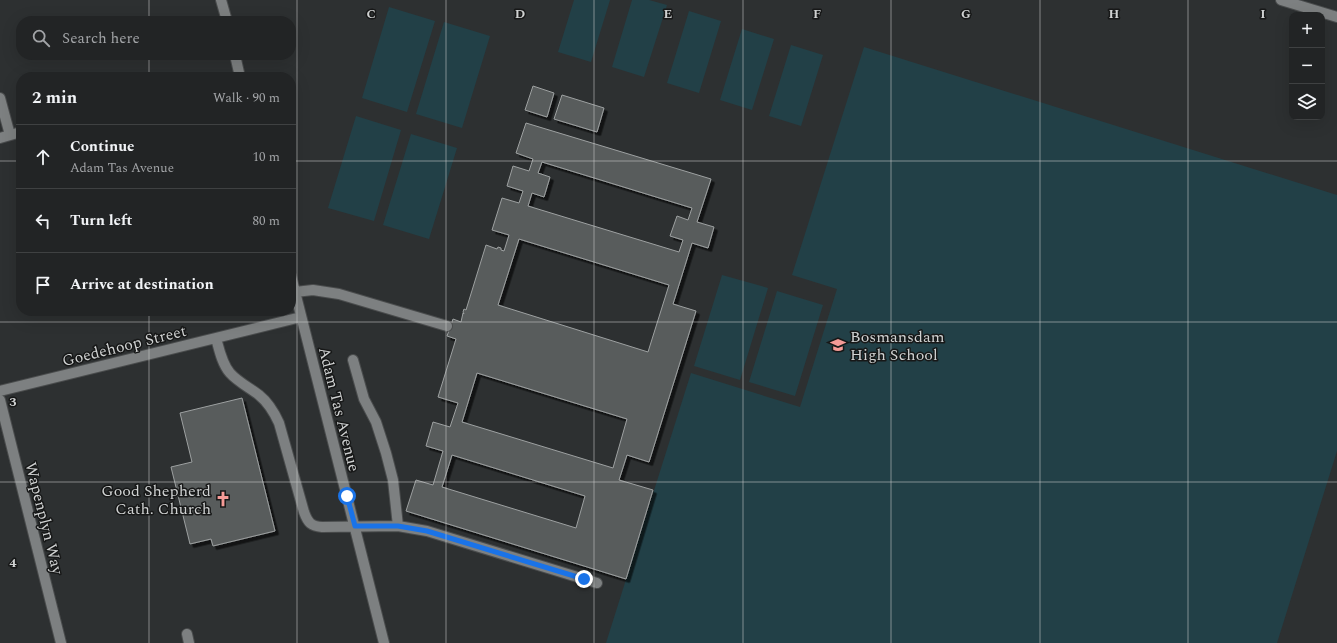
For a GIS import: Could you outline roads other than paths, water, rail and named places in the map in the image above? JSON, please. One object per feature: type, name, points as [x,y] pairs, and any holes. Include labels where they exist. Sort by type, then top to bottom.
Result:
[{"type":"street","points":[[222,0],[226,16]]},
{"type":"street","points":[[1281,0],[1337,17]]},
{"type":"street","points":[[236,60],[238,72]]},
{"type":"street","points":[[0,98],[5,136],[16,133]]},
{"type":"street","points":[[296,292],[313,290],[339,294],[447,326]]},
{"type":"street","name":"Adam Tas Avenue","points":[[296,296],[384,643]]},
{"type":"street","name":"Goedehoop Street","points":[[0,391],[301,317]]},
{"type":"street","points":[[216,338],[229,372],[260,396],[274,411],[304,512],[309,523],[322,527],[398,526],[427,531],[597,583]]},
{"type":"street","points":[[353,360],[364,399],[376,422],[386,452],[393,480],[398,526]]},
{"type":"street","name":"Wapenplyn Way","points":[[0,400],[61,643]]},
{"type":"place","name":"Bosmansdam High School","points":[[838,345]]},
{"type":"place","name":"Good Shepherd Cath. Church","points":[[223,499]]}]
